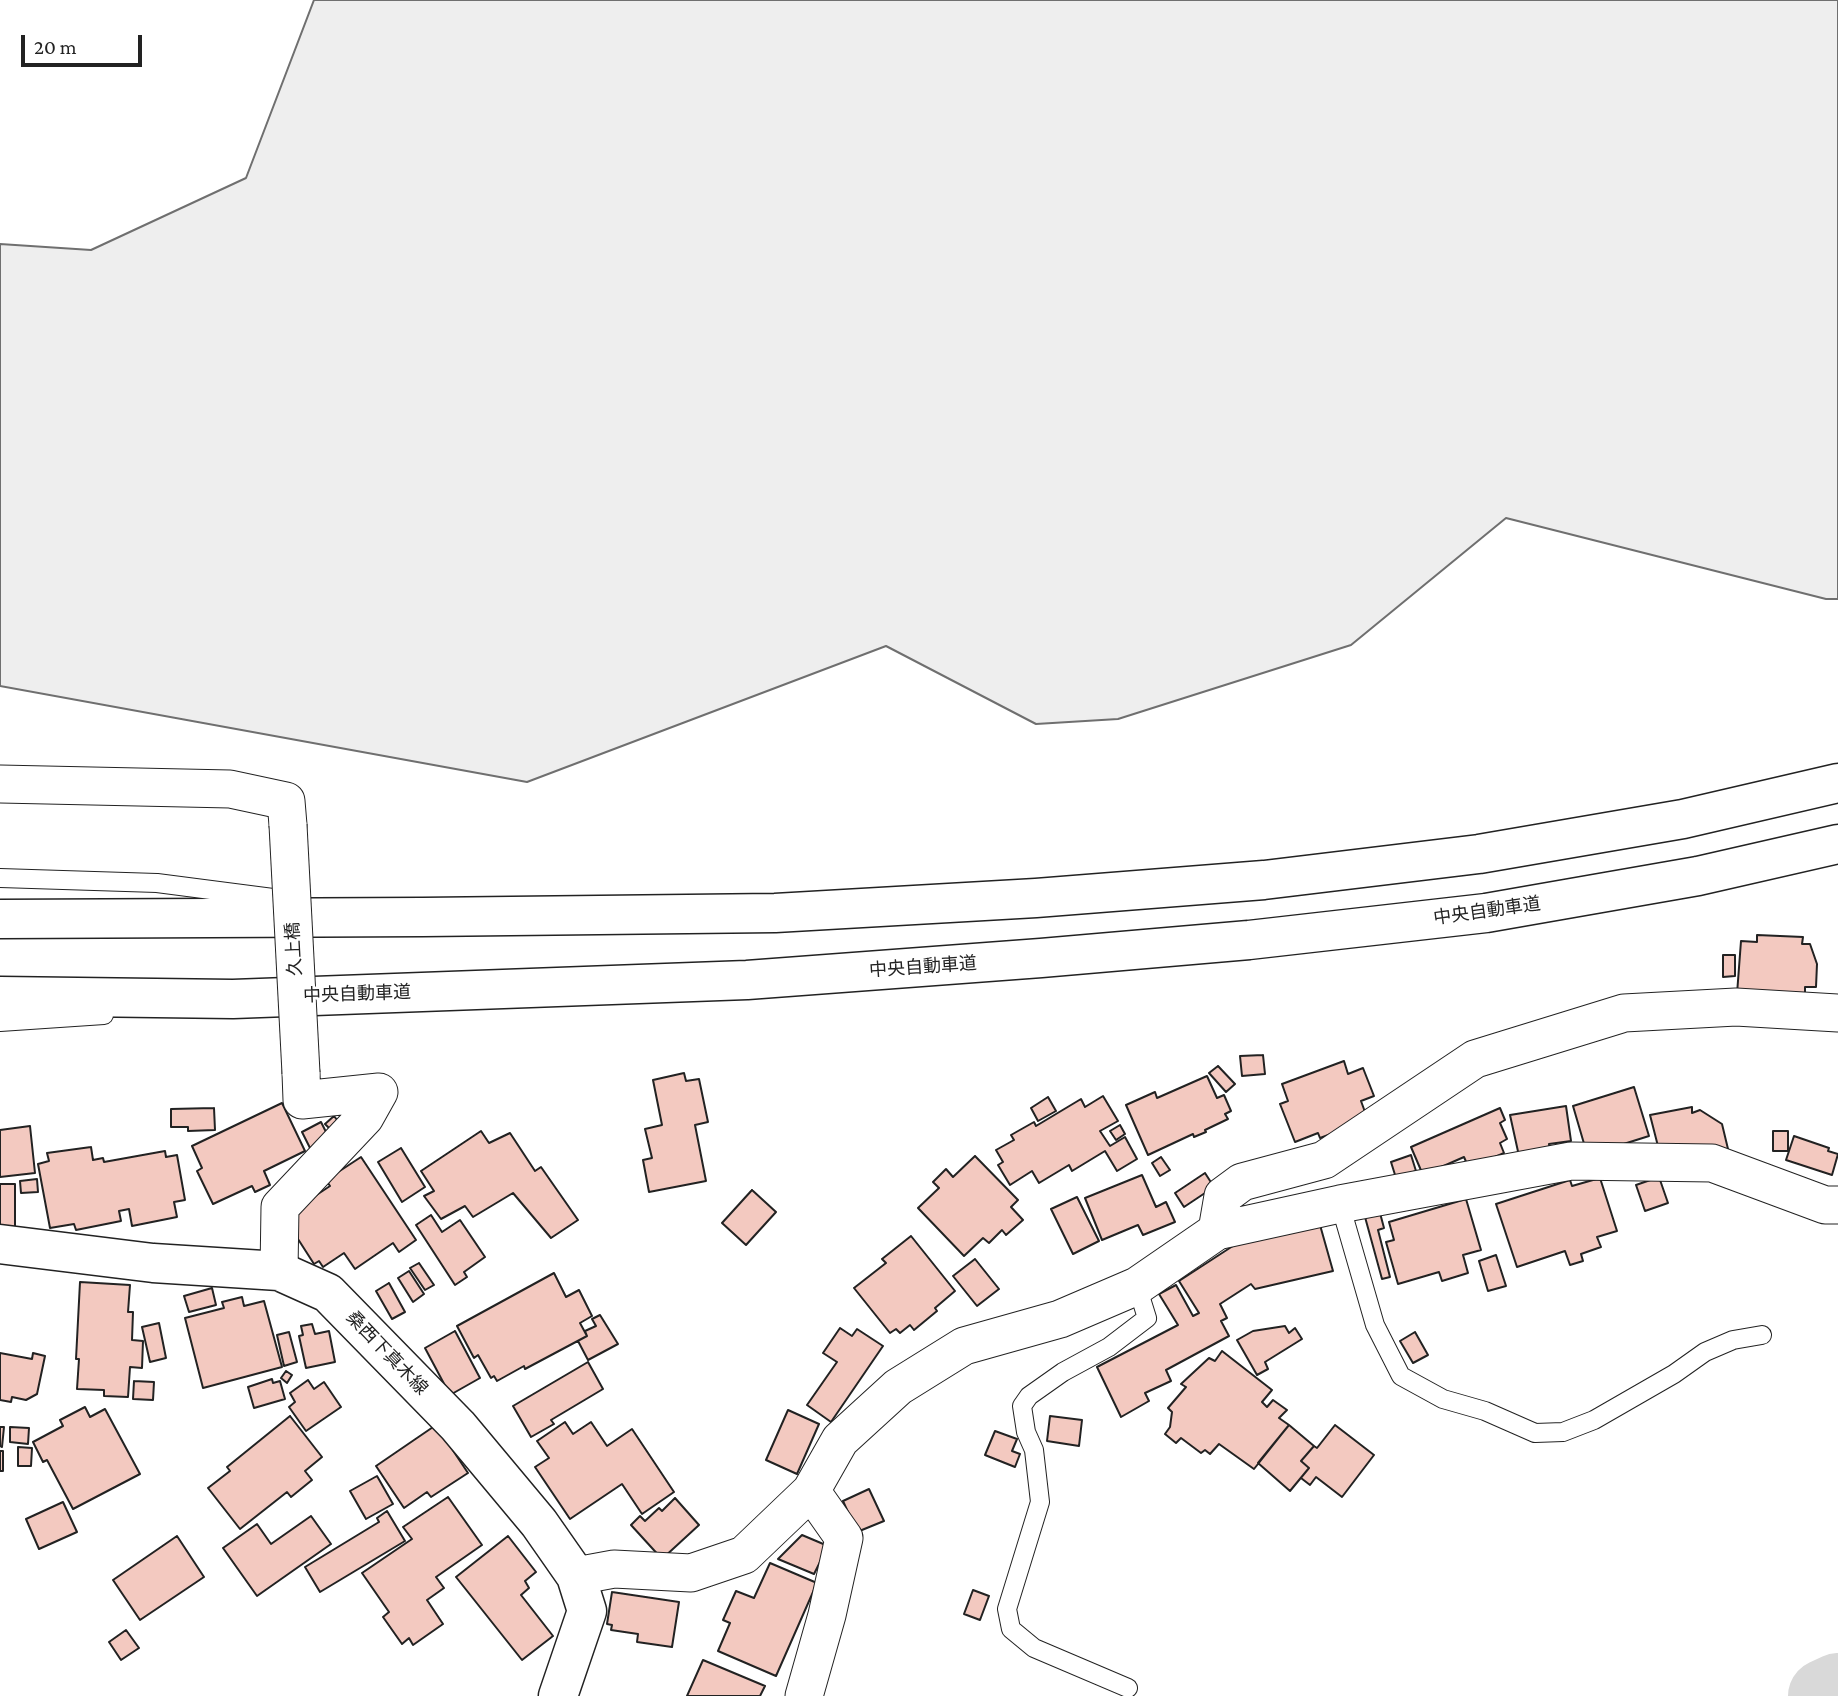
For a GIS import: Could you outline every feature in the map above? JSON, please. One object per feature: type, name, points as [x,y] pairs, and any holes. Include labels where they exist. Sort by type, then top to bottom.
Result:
[{"type":"main road","points":[[0,919],[423,918],[775,913],[1036,898],[1264,880],[1492,852],[1683,818],[1838,783]]},
{"type":"main road","name":"中央自動車道","points":[[0,996],[233,999],[747,980],[1041,958],[1249,940],[1486,913],[1698,876],[1838,844]]},
{"type":"main road","name":"桑西下真木線","points":[[0,1244],[153,1263],[279,1271],[328,1293],[458,1426],[539,1523],[576,1576],[587,1611],[558,1696]]},
{"type":"street","name":"久上橋","points":[[0,784],[230,789],[286,802],[302,1100],[379,1092],[365,1117],[280,1207],[279,1271]]},
{"type":"street","points":[[1217,1231],[1223,1196],[1242,1182],[1324,1160],[1475,1059],[1624,1013],[1736,1007],[1838,1013]]},
{"type":"street","points":[[576,1576],[614,1569],[691,1573],[744,1555],[811,1491],[841,1440],[898,1387],[964,1346],[1060,1319],[1137,1286],[1217,1231],[1340,1204],[1571,1161],[1712,1163],[1825,1205],[1838,1205]]},
{"type":"street","points":[[804,1696],[827,1615],[844,1538],[811,1491]]},
{"type":"lane","points":[[0,878],[157,883],[423,918]]},
{"type":"lane","points":[[0,1022],[449,991]]},
{"type":"lane","points":[[1340,1204],[1375,1325],[1401,1376],[1443,1399],[1485,1411],[1535,1433],[1563,1432],[1594,1420],[1674,1374],[1705,1352],[1733,1340],[1762,1335]]},
{"type":"lane","points":[[1128,1688],[1034,1648],[1011,1629],[1007,1609],[1040,1502],[1034,1450],[1026,1432],[1022,1406],[1029,1396],[1109,1347],[1147,1318],[1137,1286]]},
{"type":"shaded area","points":[[314,0],[1838,0],[1838,599],[1826,599],[1506,518],[1351,645],[1118,719],[1036,724],[886,646],[527,782],[0,686],[0,244],[91,250],[246,178]]},
{"type":"building","points":[[1757,935],[1803,937],[1802,944],[1810,944],[1817,964],[1816,987],[1805,987],[1805,994],[1737,994],[1741,941],[1757,942]]},
{"type":"building","points":[[1723,955],[1735,955],[1735,976],[1723,977]]},
{"type":"building","points":[[1263,1055],[1265,1074],[1242,1076],[1240,1056]]},
{"type":"building","points":[[1344,1061],[1348,1074],[1363,1068],[1374,1096],[1361,1101],[1365,1112],[1361,1123],[1320,1138],[1318,1133],[1295,1142],[1280,1104],[1288,1101],[1282,1084]]},
{"type":"building","points":[[1218,1066],[1235,1084],[1226,1092],[1209,1073]]},
{"type":"building","points":[[684,1073],[686,1081],[699,1079],[708,1122],[695,1125],[706,1181],[649,1192],[643,1160],[652,1158],[645,1129],[662,1125],[653,1080]]},
{"type":"building","points":[[1207,1076],[1217,1098],[1224,1095],[1231,1111],[1225,1114],[1228,1119],[1205,1130],[1206,1132],[1194,1137],[1193,1134],[1148,1155],[1126,1105],[1155,1092],[1157,1098]]},
{"type":"building","points":[[1634,1087],[1649,1136],[1595,1153],[1585,1147],[1573,1106]]},
{"type":"building","points":[[1103,1096],[1118,1121],[1100,1131],[1110,1146],[1125,1137],[1137,1159],[1117,1171],[1105,1151],[1072,1171],[1069,1165],[1039,1183],[1032,1171],[1010,1185],[998,1165],[1003,1162],[996,1150],[1014,1140],[1011,1135],[1034,1122],[1036,1126],[1081,1099],[1085,1107]]},
{"type":"building","points":[[1048,1097],[1056,1111],[1038,1121],[1031,1108]]},
{"type":"building","points":[[282,1103],[305,1151],[264,1171],[270,1185],[255,1192],[252,1186],[213,1204],[197,1171],[202,1168],[192,1146]]},
{"type":"building","points":[[1566,1106],[1571,1141],[1549,1144],[1550,1151],[1519,1156],[1510,1115]]},
{"type":"building","points":[[1692,1107],[1692,1113],[1700,1110],[1722,1124],[1728,1149],[1660,1154],[1650,1115]]},
{"type":"building","points":[[214,1108],[215,1130],[188,1131],[188,1127],[171,1127],[171,1109]]},
{"type":"building","points":[[1500,1108],[1505,1120],[1500,1123],[1507,1139],[1500,1143],[1504,1153],[1477,1165],[1467,1164],[1464,1157],[1423,1175],[1411,1147]]},
{"type":"building","points":[[334,1116],[341,1125],[333,1132],[325,1124]]},
{"type":"building","points":[[321,1122],[330,1140],[311,1150],[302,1132]]},
{"type":"building","points":[[1120,1125],[1125,1134],[1116,1140],[1110,1131]]},
{"type":"building","points":[[30,1126],[35,1173],[0,1177],[0,1130]]},
{"type":"building","points":[[481,1131],[489,1143],[510,1133],[535,1171],[541,1167],[578,1220],[551,1238],[513,1193],[473,1217],[465,1206],[441,1219],[424,1196],[434,1191],[421,1171]]},
{"type":"building","points":[[1773,1131],[1788,1131],[1788,1151],[1773,1151]]},
{"type":"building","points":[[1794,1136],[1829,1148],[1828,1151],[1838,1154],[1832,1175],[1786,1160]]},
{"type":"building","points":[[91,1147],[93,1160],[103,1158],[104,1162],[165,1151],[166,1157],[177,1155],[185,1200],[174,1202],[177,1217],[132,1226],[129,1209],[119,1211],[121,1221],[76,1230],[74,1224],[50,1228],[38,1164],[49,1161],[47,1153]]},
{"type":"building","points":[[401,1148],[425,1187],[402,1202],[378,1162]]},
{"type":"building","points":[[1411,1155],[1416,1171],[1396,1178],[1391,1162]]},
{"type":"building","points":[[975,1156],[1018,1200],[1011,1207],[1023,1220],[1006,1235],[1002,1230],[989,1243],[983,1238],[964,1256],[918,1208],[939,1188],[933,1182],[946,1169],[953,1177]]},
{"type":"building","points":[[361,1157],[416,1240],[399,1252],[393,1243],[355,1269],[344,1253],[323,1267],[319,1261],[314,1264],[289,1225],[288,1214],[330,1186],[326,1180]]},
{"type":"building","points":[[1161,1157],[1170,1170],[1160,1176],[1152,1163]]},
{"type":"building","points":[[1205,1173],[1214,1187],[1184,1207],[1175,1193]]},
{"type":"building","points":[[1142,1175],[1156,1207],[1166,1202],[1175,1222],[1143,1235],[1138,1225],[1102,1240],[1085,1198]]},
{"type":"building","points":[[1659,1177],[1668,1203],[1645,1211],[1636,1185]]},
{"type":"building","points":[[1600,1178],[1617,1231],[1597,1237],[1601,1247],[1581,1254],[1583,1261],[1570,1265],[1565,1251],[1517,1267],[1496,1204],[1570,1180],[1572,1186]]},
{"type":"building","points":[[37,1179],[38,1192],[21,1193],[20,1181]]},
{"type":"building","points":[[0,1184],[15,1184],[15,1228],[0,1228]]},
{"type":"building","points":[[752,1190],[776,1212],[746,1245],[722,1223]]},
{"type":"building","points":[[1077,1197],[1099,1241],[1073,1254],[1051,1209]]},
{"type":"building","points":[[1466,1199],[1481,1250],[1463,1255],[1468,1273],[1442,1281],[1439,1272],[1398,1284],[1386,1242],[1394,1240],[1389,1222]]},
{"type":"building","points":[[1380,1213],[1384,1228],[1378,1230],[1390,1277],[1382,1279],[1365,1217]]},
{"type":"building","points":[[431,1215],[442,1232],[460,1220],[485,1257],[464,1272],[467,1277],[455,1285],[416,1225]]},
{"type":"building","points":[[1320,1225],[1333,1271],[1255,1289],[1251,1284],[1220,1304],[1227,1318],[1221,1321],[1229,1336],[1166,1370],[1171,1381],[1145,1393],[1149,1401],[1121,1417],[1097,1367],[1178,1325],[1159,1294],[1176,1285],[1193,1316],[1199,1313],[1179,1281],[1239,1242]]},
{"type":"building","points":[[911,1236],[955,1291],[914,1330],[910,1325],[900,1333],[896,1329],[890,1333],[854,1288],[886,1263],[882,1259]]},
{"type":"building","points":[[1496,1255],[1506,1286],[1488,1291],[1479,1261]]},
{"type":"building","points":[[975,1259],[999,1289],[977,1306],[953,1276]]},
{"type":"building","points":[[419,1263],[434,1285],[425,1290],[410,1268]]},
{"type":"building","points":[[409,1271],[424,1294],[413,1302],[398,1278]]},
{"type":"building","points":[[554,1273],[566,1297],[579,1290],[592,1316],[580,1323],[587,1336],[525,1369],[524,1366],[497,1381],[494,1376],[491,1378],[478,1355],[474,1358],[457,1326]]},
{"type":"building","points":[[80,1282],[130,1285],[128,1312],[133,1312],[132,1340],[143,1341],[142,1368],[130,1367],[128,1397],[104,1396],[104,1390],[77,1389]]},
{"type":"building","points":[[389,1283],[405,1312],[392,1319],[376,1291]]},
{"type":"building","points":[[212,1288],[216,1305],[189,1312],[184,1296]]},
{"type":"building","points":[[242,1297],[244,1306],[264,1301],[282,1367],[203,1388],[185,1318],[224,1308],[222,1302]]},
{"type":"building","points":[[600,1315],[618,1344],[588,1360],[578,1341],[587,1336],[585,1331],[596,1326],[592,1319]]},
{"type":"building","points":[[159,1323],[166,1358],[150,1362],[142,1327]]},
{"type":"building","points":[[312,1324],[315,1334],[329,1331],[335,1362],[306,1368],[299,1336],[303,1335],[301,1326]]},
{"type":"building","points":[[1285,1326],[1289,1333],[1295,1328],[1302,1339],[1265,1362],[1268,1369],[1257,1375],[1237,1340],[1253,1331]]},
{"type":"building","points":[[840,1328],[852,1336],[857,1329],[883,1346],[831,1422],[807,1405],[837,1362],[823,1353]]},
{"type":"building","points":[[455,1331],[480,1378],[450,1395],[425,1348]]},
{"type":"building","points":[[289,1332],[297,1362],[284,1366],[277,1335]]},
{"type":"building","points":[[1415,1332],[1428,1355],[1413,1363],[1400,1341]]},
{"type":"building","points":[[1222,1351],[1272,1390],[1262,1402],[1267,1407],[1273,1400],[1287,1410],[1279,1418],[1289,1425],[1254,1469],[1219,1444],[1210,1454],[1205,1450],[1201,1453],[1181,1438],[1176,1443],[1165,1434],[1170,1427],[1172,1412],[1168,1408],[1186,1387],[1181,1384],[1209,1358],[1215,1361]]},
{"type":"building","points":[[0,1353],[32,1359],[33,1353],[45,1356],[37,1394],[26,1400],[12,1397],[11,1402],[0,1400]]},
{"type":"building","points":[[588,1362],[603,1389],[551,1420],[554,1424],[531,1437],[513,1406]]},
{"type":"building","points":[[286,1371],[292,1375],[287,1383],[281,1378]]},
{"type":"building","points":[[272,1379],[273,1383],[280,1381],[285,1399],[254,1408],[248,1387]]},
{"type":"building","points":[[308,1380],[314,1389],[324,1382],[341,1407],[306,1431],[289,1407],[295,1402],[290,1393]]},
{"type":"building","points":[[134,1381],[154,1382],[153,1400],[133,1399]]},
{"type":"building","points":[[85,1407],[90,1417],[105,1409],[140,1474],[73,1509],[47,1460],[43,1462],[33,1442],[63,1426],[60,1420]]},
{"type":"building","points":[[788,1410],[819,1424],[797,1474],[766,1460]]},
{"type":"building","points":[[290,1416],[322,1457],[305,1471],[312,1480],[291,1497],[287,1492],[240,1529],[208,1488],[230,1471],[227,1467]]},
{"type":"building","points":[[1050,1416],[1082,1420],[1079,1446],[1047,1441]]},
{"type":"building","points":[[565,1422],[573,1434],[591,1422],[607,1446],[632,1429],[674,1492],[642,1514],[622,1484],[570,1519],[535,1467],[549,1458],[537,1441]]},
{"type":"building","points":[[436,1425],[468,1473],[431,1497],[427,1492],[404,1508],[376,1466]]},
{"type":"building","points":[[1289,1425],[1314,1446],[1301,1461],[1309,1468],[1290,1491],[1258,1463]]},
{"type":"building","points":[[1335,1425],[1374,1455],[1342,1497],[1316,1477],[1310,1485],[1301,1478],[1309,1468],[1301,1461],[1314,1446],[1317,1448]]},
{"type":"building","points":[[0,1427],[4,1427],[2,1447],[0,1446]]},
{"type":"building","points":[[10,1427],[29,1428],[28,1444],[10,1442]]},
{"type":"building","points":[[995,1431],[1017,1439],[1012,1451],[1020,1454],[1015,1467],[985,1455]]},
{"type":"building","points":[[18,1447],[32,1448],[31,1466],[18,1466]]},
{"type":"building","points":[[0,1451],[3,1451],[3,1471],[0,1471]]},
{"type":"building","points":[[377,1476],[393,1504],[366,1519],[350,1491]]},
{"type":"building","points":[[869,1489],[884,1521],[857,1532],[843,1501]]},
{"type":"building","points":[[448,1497],[482,1545],[436,1577],[444,1588],[427,1600],[443,1624],[413,1645],[409,1638],[402,1644],[383,1617],[389,1612],[362,1573],[412,1539],[403,1527]]},
{"type":"building","points":[[675,1498],[699,1525],[662,1559],[631,1525],[640,1516],[645,1521],[659,1508],[662,1511]]},
{"type":"building","points":[[63,1502],[77,1532],[39,1549],[26,1519]]},
{"type":"building","points":[[387,1511],[405,1541],[320,1592],[305,1567],[379,1522],[377,1518]]},
{"type":"building","points":[[311,1516],[331,1544],[257,1596],[223,1548],[257,1524],[271,1544]]},
{"type":"building","points":[[802,1535],[828,1546],[814,1574],[778,1559]]},
{"type":"building","points":[[177,1536],[204,1577],[140,1620],[113,1580]]},
{"type":"building","points":[[508,1536],[536,1572],[525,1581],[529,1588],[521,1595],[553,1636],[522,1660],[456,1577]]},
{"type":"building","points":[[770,1563],[817,1583],[776,1676],[718,1651],[730,1623],[723,1620],[736,1591],[754,1598]]},
{"type":"building","points":[[973,1590],[989,1596],[980,1620],[964,1614]]},
{"type":"building","points":[[612,1592],[679,1602],[672,1647],[637,1642],[638,1634],[611,1630],[612,1625],[607,1624]]},
{"type":"building","points":[[126,1630],[139,1648],[121,1660],[109,1642]]},
{"type":"building","points":[[703,1660],[765,1686],[760,1696],[687,1696]]},
{"type":"waterway","points":[[1825,1696],[1838,1690]]}]
